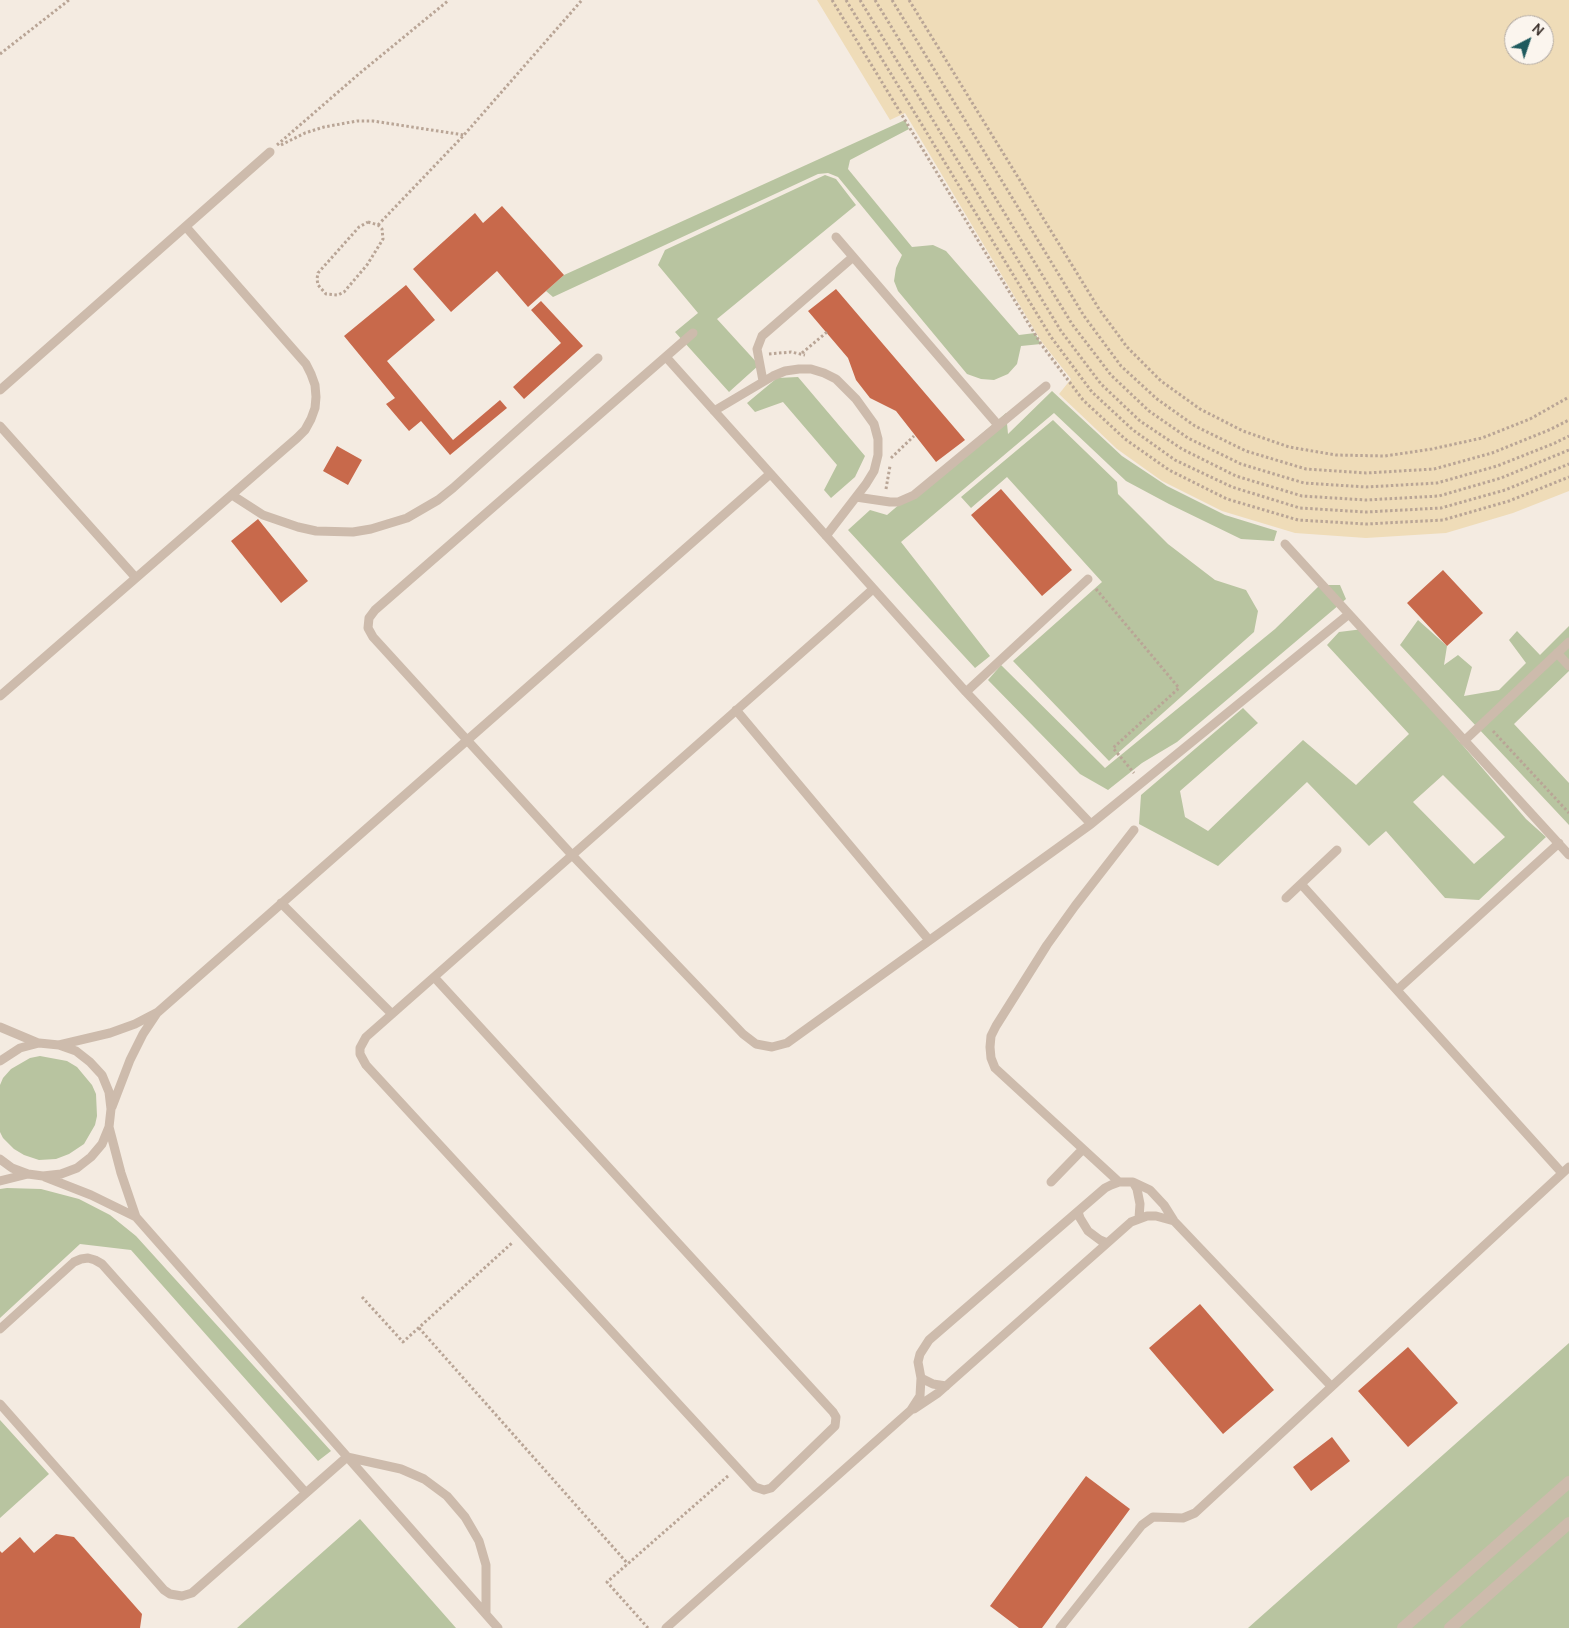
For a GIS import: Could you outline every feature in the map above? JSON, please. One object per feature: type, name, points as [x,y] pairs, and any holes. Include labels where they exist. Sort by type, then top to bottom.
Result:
[{"type":"street","points":[[1403,1628],[1569,1482]]},
{"type":"street","points":[[1450,1628],[1569,1523]]},
{"type":"lane","points":[[0,390],[270,152]]},
{"type":"lane","points":[[0,696],[306,430],[312,420],[316,397],[315,385],[312,374],[306,364],[186,227]]},
{"type":"lane","points":[[836,237],[998,425]]},
{"type":"lane","points":[[763,381],[757,349],[762,336],[853,256]]},
{"type":"lane","points":[[693,333],[375,610],[369,618],[368,628],[373,637],[572,855],[743,1034],[756,1044],[772,1047],[787,1043],[1091,824],[1349,614]]},
{"type":"lane","points":[[666,357],[966,692],[1091,824]]},
{"type":"lane","points":[[232,495],[247,506],[272,518],[316,531],[353,532],[380,527],[406,518],[438,500],[598,358]]},
{"type":"lane","points":[[714,411],[763,381],[785,371],[811,369],[824,373],[836,379],[856,399],[874,424],[878,440],[878,455],[874,470],[866,484],[826,536]]},
{"type":"lane","points":[[856,497],[890,502],[906,499],[914,495],[1046,386]]},
{"type":"lane","points":[[0,426],[136,578]]},
{"type":"lane","points":[[0,1061],[20,1048],[39,1044],[59,1045],[110,1033],[135,1024],[158,1012],[770,474]]},
{"type":"lane","points":[[1285,544],[1569,854]]},
{"type":"lane","points":[[966,692],[1088,579]]},
{"type":"lane","points":[[434,977],[833,1412],[836,1417],[835,1426],[832,1430],[768,1490],[758,1489],[738,1468],[362,1060],[360,1054],[362,1042],[392,1014],[873,589]]},
{"type":"lane","points":[[1464,741],[1569,642]]},
{"type":"lane","points":[[1557,653],[1569,666]]},
{"type":"lane","points":[[736,710],[930,940]]},
{"type":"lane","points":[[1118,1182],[995,1068],[991,1058],[990,1047],[991,1036],[1001,1018],[1047,945],[1134,830]]},
{"type":"lane","points":[[1397,990],[1558,843]]},
{"type":"lane","points":[[1286,898],[1337,850]]},
{"type":"lane","points":[[1060,1628],[1142,1525],[1153,1517],[1182,1518],[1195,1513],[1566,1170],[1397,990],[1301,884]]},
{"type":"lane","points":[[282,904],[392,1014]]},
{"type":"lane","points":[[111,1110],[130,1060],[143,1034],[158,1012]]},
{"type":"lane","points":[[0,1028],[39,1044]]},
{"type":"lane","points":[[0,1159],[12,1168],[28,1174],[43,1176],[61,1174],[77,1168],[91,1158],[102,1144],[109,1127],[111,1110],[109,1092],[102,1076],[90,1062],[76,1051],[59,1045]]},
{"type":"lane","points":[[109,1127],[121,1173],[136,1217],[498,1628]]},
{"type":"lane","points":[[1051,1182],[1083,1149]]},
{"type":"lane","points":[[0,1181],[28,1174]]},
{"type":"lane","points":[[43,1176],[91,1195],[136,1217]]},
{"type":"lane","points":[[666,1628],[911,1410],[920,1396],[922,1387],[918,1362],[920,1354],[929,1340],[1105,1188],[1118,1182],[1133,1182],[1150,1190],[1164,1205],[1174,1221],[1331,1386]]},
{"type":"lane","points":[[1133,1182],[1137,1189],[1140,1204],[1138,1218]]},
{"type":"lane","points":[[1078,1212],[1088,1231],[1107,1243]]},
{"type":"lane","points":[[911,1410],[930,1400],[1131,1222],[1138,1218],[1156,1216],[1174,1221]]},
{"type":"lane","points":[[0,1329],[74,1262],[88,1258],[96,1260],[102,1264],[306,1493]]},
{"type":"lane","points":[[921,1378],[933,1384],[946,1386]]},
{"type":"lane","points":[[0,1404],[164,1590],[177,1596],[192,1593],[347,1457]]},
{"type":"lane","points":[[347,1457],[401,1469],[424,1479],[447,1496],[465,1517],[479,1541],[486,1565],[486,1614]]},
{"type":"path","points":[[0,54],[69,0]]},
{"type":"path","points":[[270,152],[354,78],[449,0]]},
{"type":"path","points":[[378,225],[464,135],[582,0]]},
{"type":"path","points":[[832,0],[1041,344],[1083,400],[1125,439],[1169,470],[1227,499],[1298,520],[1366,524],[1443,520],[1509,501],[1569,477]]},
{"type":"path","points":[[846,0],[1051,338],[1092,392],[1133,430],[1175,460],[1232,488],[1300,508],[1366,512],[1441,508],[1504,490],[1569,464]]},
{"type":"path","points":[[860,0],[1061,331],[1101,384],[1140,421],[1182,449],[1236,476],[1302,496],[1366,500],[1439,496],[1501,478],[1569,450]]},
{"type":"path","points":[[875,0],[1072,324],[1111,375],[1148,411],[1188,438],[1241,464],[1304,483],[1366,487],[1437,483],[1497,466],[1569,436]]},
{"type":"path","points":[[892,0],[1084,316],[1121,366],[1158,400],[1195,426],[1246,451],[1306,469],[1366,473],[1434,469],[1492,453],[1569,420]]},
{"type":"path","points":[[909,0],[1098,308],[1127,347],[1162,381],[1200,409],[1244,431],[1289,447],[1336,455],[1385,456],[1432,449],[1482,438],[1530,419],[1569,397]]},
{"type":"path","points":[[270,152],[287,141],[305,133],[340,123],[357,121],[373,120],[464,135]]},
{"type":"path","points":[[368,222],[378,225],[382,229],[383,239],[358,277],[344,292],[338,295],[326,294],[321,290],[317,279],[321,268],[363,224],[368,222]]},
{"type":"path","points":[[802,354],[827,332]]},
{"type":"path","points":[[891,459],[914,436]]},
{"type":"path","points":[[1088,579],[1179,688],[1113,748],[1142,782]]},
{"type":"path","points":[[1484,722],[1569,813]]},
{"type":"path","points":[[362,1297],[403,1342],[522,1234]]},
{"type":"path","points":[[419,1328],[628,1564]]},
{"type":"path","points":[[648,1628],[608,1582],[738,1468]]},
{"type":"green space","points":[[905,120],[909,129],[850,160],[848,169],[912,247],[933,245],[946,251],[1019,335],[1035,333],[1041,344],[1021,346],[1017,364],[1008,374],[994,380],[981,379],[967,374],[898,291],[894,281],[896,268],[902,255],[838,177],[828,173],[818,174],[553,297],[546,291],[564,275]]},
{"type":"green space","points":[[825,175],[836,179],[856,205],[717,319],[759,365],[729,392],[675,332],[698,313],[658,265],[665,250]]},
{"type":"green space","points":[[798,377],[865,456],[855,477],[831,498],[824,490],[837,465],[783,402],[755,412],[747,403],[777,378]]},
{"type":"green space","points":[[1052,391],[1122,456],[1167,486],[1225,515],[1277,531],[1274,541],[1241,539],[1169,504],[1126,481],[1054,413],[901,542],[990,656],[975,668],[848,530],[870,510],[887,515],[1006,413],[1008,434]]},
{"type":"green space","points":[[1053,420],[1117,482],[1118,494],[1168,544],[1215,580],[1246,590],[1258,611],[1254,632],[1109,761],[1013,661],[1102,582],[1007,477],[971,508],[961,497]]},
{"type":"green space","points":[[1320,585],[1340,585],[1346,599],[1177,742],[1142,763],[1108,790],[1080,774],[988,680],[1001,665],[1105,768],[1275,629]]},
{"type":"green space","points":[[1418,620],[1447,646],[1444,665],[1458,655],[1472,667],[1464,696],[1499,690],[1526,663],[1509,640],[1517,631],[1540,655],[1569,626],[1569,671],[1514,724],[1569,783],[1569,825],[1400,645]]},
{"type":"green space","points":[[1363,629],[1526,819],[1546,837],[1479,900],[1445,898],[1386,831],[1369,846],[1307,782],[1218,866],[1139,824],[1141,795],[1243,708],[1258,723],[1180,791],[1185,817],[1208,831],[1303,740],[1356,785],[1409,734],[1327,645],[1339,632]],"holes":[[[1443,775],[1505,837],[1474,864],[1413,802]]]},
{"type":"green space","points":[[40,1056],[67,1061],[77,1067],[92,1085],[96,1094],[97,1116],[95,1125],[84,1144],[69,1154],[56,1159],[39,1160],[24,1155],[14,1149],[0,1132],[0,1085],[3,1078],[11,1069],[30,1058]]},
{"type":"green space","points":[[0,1189],[41,1189],[79,1199],[110,1215],[136,1236],[331,1451],[318,1461],[131,1250],[80,1244],[0,1318]]},
{"type":"green space","points":[[1569,1343],[1569,1628],[1248,1628]]},
{"type":"green space","points":[[0,1420],[49,1474],[0,1518]]},
{"type":"green space","points":[[360,1519],[456,1628],[237,1628]]},
{"type":"sand","points":[[817,0],[1569,0],[1569,491],[1513,513],[1446,533],[1366,538],[1295,533],[1222,511],[1162,481],[1117,449],[1059,394],[1071,379],[1041,341],[905,113],[890,120]]},
{"type":"building","points":[[502,206],[564,275],[528,307],[497,271],[451,312],[413,269],[475,213],[483,223]]},
{"type":"building","points":[[406,285],[435,320],[387,361],[453,440],[500,400],[507,408],[450,455],[421,421],[409,431],[386,404],[395,398],[344,336]]},
{"type":"building","points":[[836,289],[965,440],[936,462],[896,411],[870,398],[856,380],[848,358],[808,311]]},
{"type":"building","points":[[541,301],[583,346],[524,399],[513,387],[561,343],[531,310]]},
{"type":"building","points":[[337,446],[362,460],[348,485],[323,471]]},
{"type":"building","points":[[1001,489],[1072,570],[1042,596],[971,515]]},
{"type":"building","points":[[258,519],[308,581],[281,603],[231,541]]},
{"type":"building","points":[[1443,570],[1483,613],[1447,646],[1407,603]]},
{"type":"building","points":[[1200,1304],[1274,1390],[1223,1434],[1149,1348]]},
{"type":"building","points":[[1408,1347],[1458,1403],[1408,1447],[1358,1391]]},
{"type":"building","points":[[1332,1437],[1350,1461],[1311,1491],[1293,1467]]},
{"type":"building","points":[[1086,1476],[1130,1509],[1042,1628],[1019,1628],[990,1606]]},
{"type":"building","points":[[56,1534],[74,1537],[142,1614],[140,1628],[0,1628],[0,1551],[2,1553],[20,1537],[34,1553]]}]
